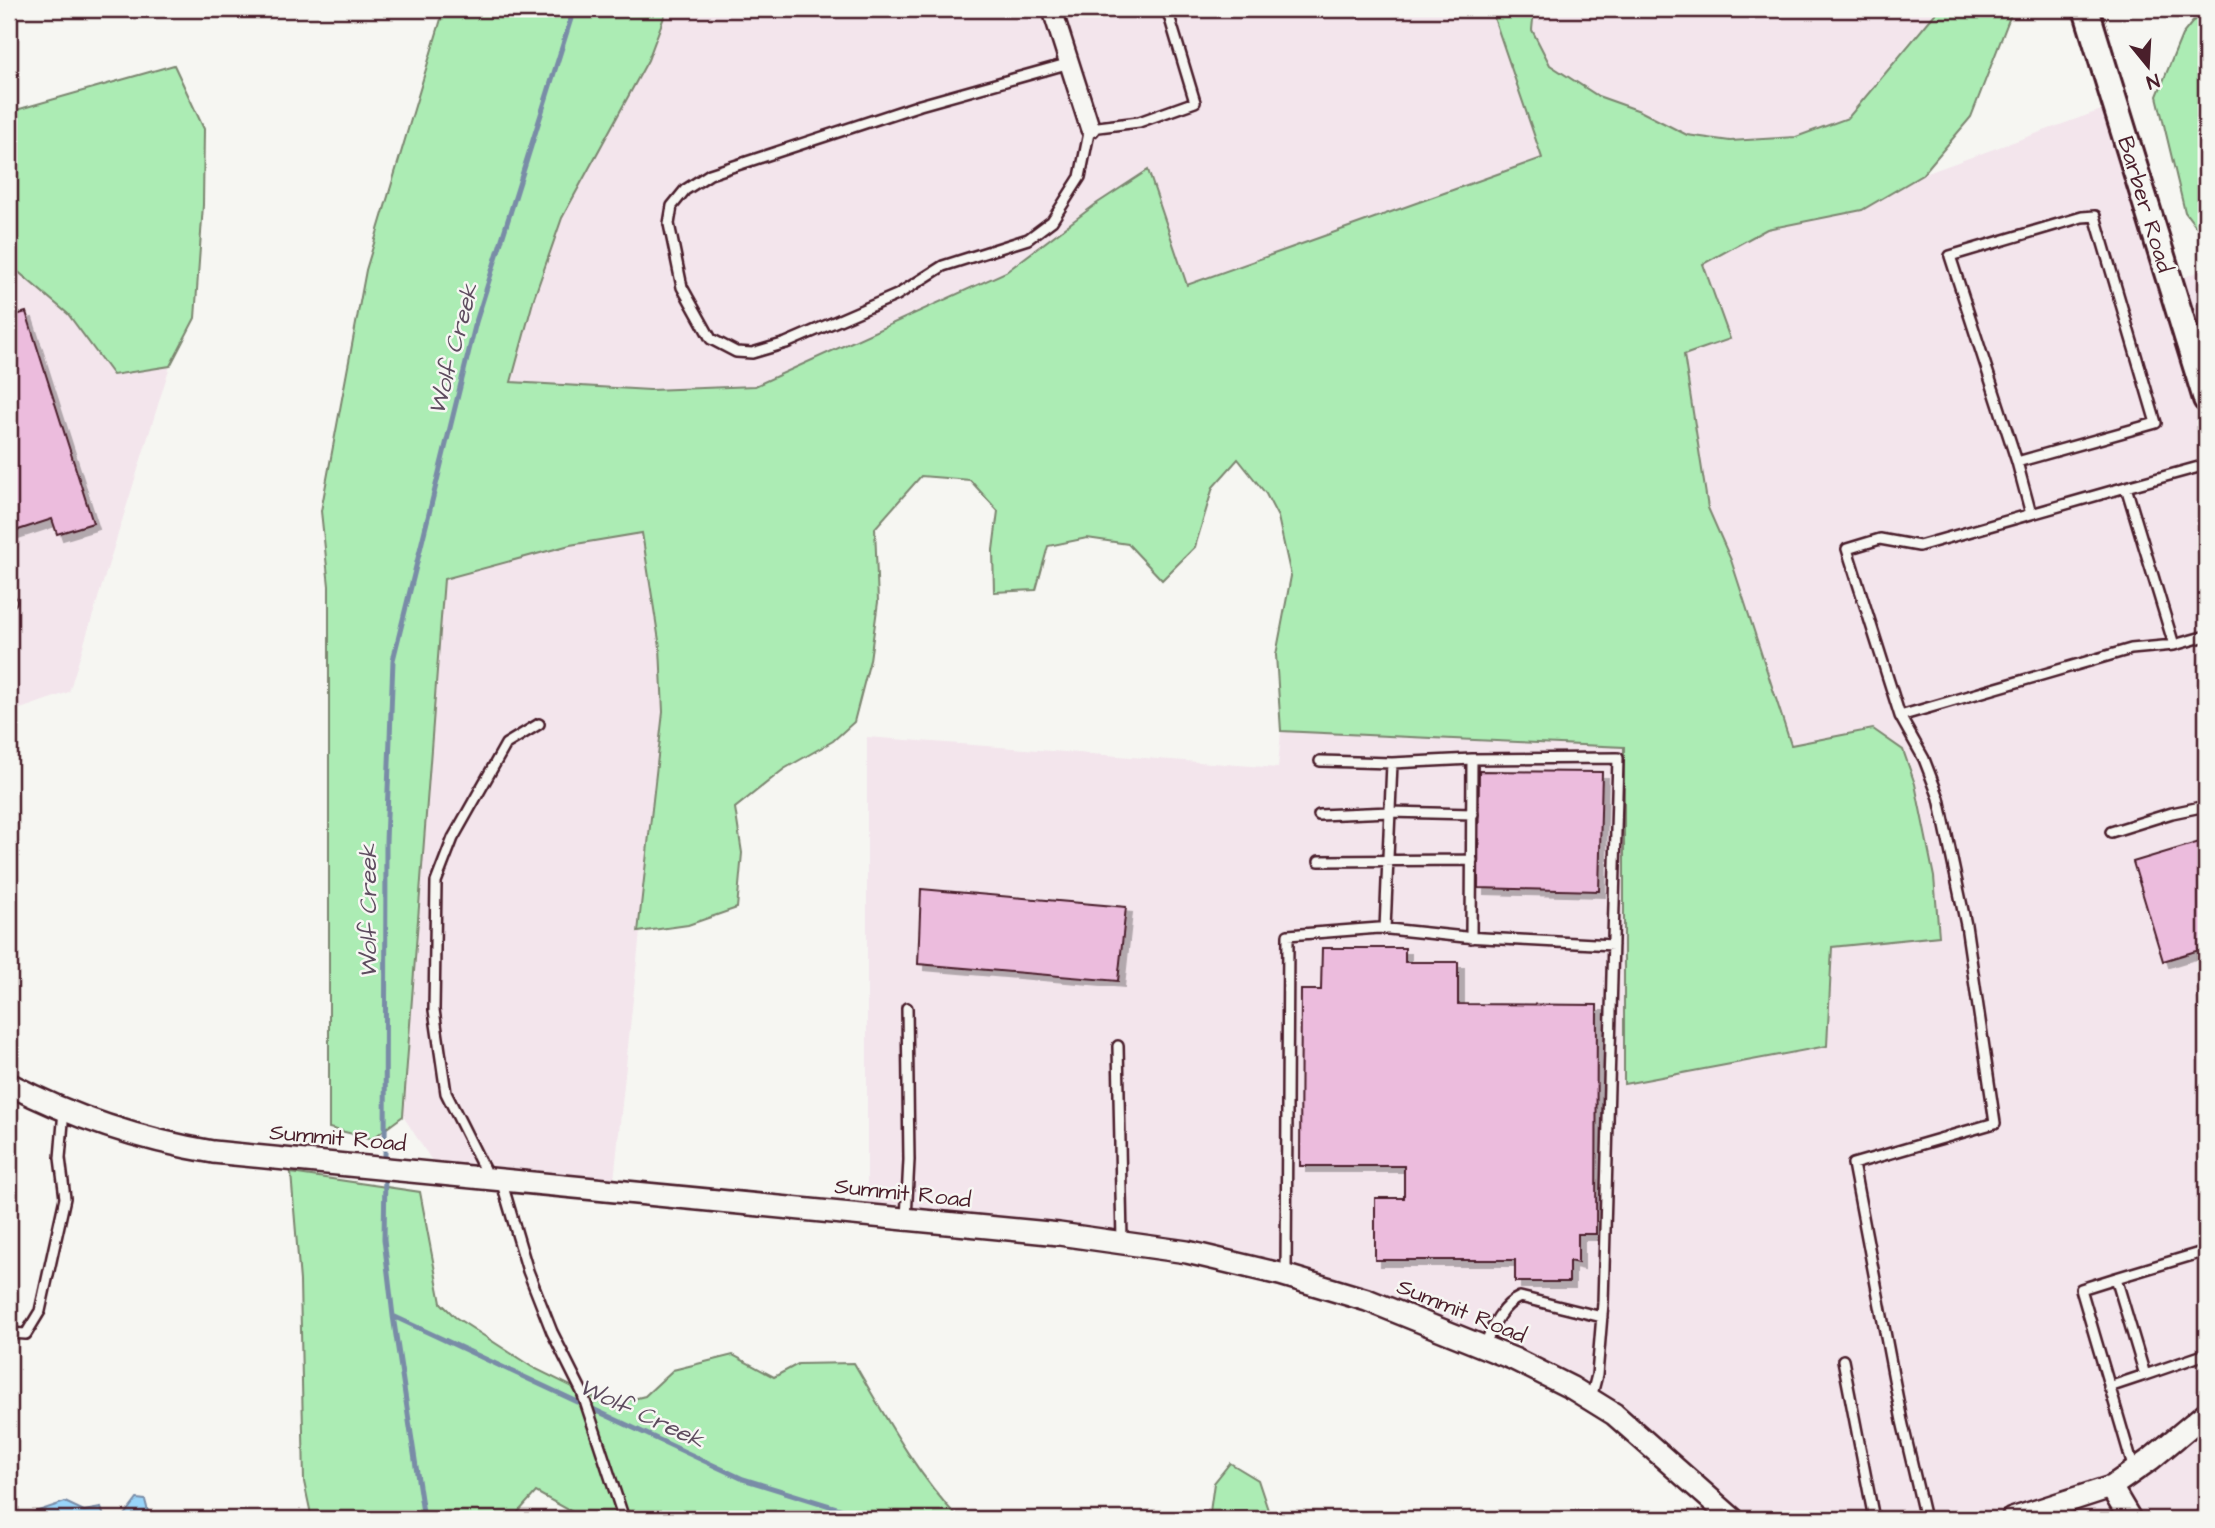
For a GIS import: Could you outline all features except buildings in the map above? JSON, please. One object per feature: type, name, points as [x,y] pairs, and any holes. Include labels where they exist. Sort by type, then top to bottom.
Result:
[{"type":"main road","name":"Barber Road","points":[[2086,9],[2206,399]]},
{"type":"street","points":[[1052,9],[1090,128]]},
{"type":"street","name":"Summit Road","points":[[9,1084],[64,1110],[172,1145],[213,1152],[906,1219],[1122,1243],[1187,1252],[1286,1276],[1367,1300],[1544,1373],[1614,1414],[1733,1519]]},
{"type":"street","points":[[2012,1519],[2111,1487],[2206,1413]]},
{"type":"street","points":[[2111,1487],[2130,1519]]},
{"type":"lane","points":[[1133,9],[1143,9]]},
{"type":"lane","points":[[1070,63],[920,105],[710,174],[685,190],[672,206],[669,224],[682,287],[710,339],[736,352],[752,353],[786,343],[897,295],[943,266],[1028,239],[1052,221],[1080,177],[1090,128],[1139,122],[1195,102],[1167,9]]},
{"type":"lane","points":[[2017,462],[2156,423],[2095,216],[2082,217],[1950,256],[2032,514]]},
{"type":"lane","points":[[1925,1519],[1902,1421],[1853,1164],[1995,1123],[1966,925],[1939,798],[1923,759],[1899,716],[1847,549],[1881,539],[1919,546],[2206,464]]},
{"type":"lane","points":[[2126,487],[2174,645]]},
{"type":"lane","points":[[1899,716],[2131,649],[2174,645],[2206,636]]},
{"type":"lane","points":[[539,724],[506,744],[453,838],[436,882],[434,1010],[446,1093],[494,1178],[552,1332],[582,1392],[624,1519]]},
{"type":"lane","points":[[1320,761],[1392,763],[1472,759],[1618,758],[1602,1317],[1597,1375],[1591,1400]]},
{"type":"lane","points":[[1471,938],[1472,759]]},
{"type":"lane","points":[[1385,929],[1392,763]]},
{"type":"lane","points":[[2111,832],[2172,813],[2206,806]]},
{"type":"lane","points":[[1319,815],[1390,812],[1473,814]]},
{"type":"lane","points":[[1319,861],[1472,860]]},
{"type":"lane","points":[[1286,1276],[1288,935],[1385,929],[1471,938],[1613,945]]},
{"type":"lane","points":[[906,1219],[909,1160],[907,1008]]},
{"type":"lane","points":[[1118,1046],[1122,1243]]},
{"type":"lane","points":[[9,1333],[26,1334],[40,1311],[57,1244],[65,1198],[60,1158],[64,1110]]},
{"type":"lane","points":[[2134,1471],[2081,1289],[2206,1251]]},
{"type":"lane","points":[[2116,1278],[2145,1375]]},
{"type":"lane","points":[[1484,1347],[1495,1321],[1511,1301],[1520,1297],[1602,1317]]},
{"type":"lane","points":[[2109,1387],[2206,1354]]},
{"type":"lane","points":[[1843,1360],[1874,1519]]},
{"type":"shaded area","points":[[574,9],[1491,9],[1543,158],[1186,285],[1148,171],[1096,204],[1006,272],[755,386],[650,390],[511,383]]},
{"type":"shaded area","points":[[1534,9],[1939,9],[1848,118],[1796,137],[1730,141],[1687,135],[1640,111],[1598,96],[1550,65],[1532,30]]},
{"type":"shaded area","points":[[2115,105],[2171,282],[2206,269],[2206,1519],[1733,1519],[1573,1388],[1280,1274],[867,1215],[867,737],[1278,768],[1281,731],[1624,747],[1624,1084],[1832,947],[1939,936],[1934,877],[1915,784],[1873,729],[1791,746],[1731,560],[1708,508],[1684,355],[1729,339],[1703,265],[1767,229],[1862,210],[1922,175]]},
{"type":"shaded area","points":[[9,264],[68,314],[113,375],[170,366],[69,692],[9,713]]},
{"type":"shaded area","points":[[642,533],[660,647],[663,712],[613,1190],[439,1172],[403,1116],[444,579],[570,545]]},
{"type":"green space","points":[[444,9],[667,9],[648,60],[562,218],[534,298],[511,382],[650,390],[755,386],[1006,272],[1096,204],[1148,170],[1187,285],[1542,158],[1491,9],[1534,9],[1532,30],[1550,65],[1598,96],[1640,111],[1687,135],[1730,141],[1796,137],[1848,118],[1939,9],[2013,9],[1971,117],[1922,175],[1862,210],[1767,229],[1703,264],[1730,339],[1684,355],[1708,508],[1731,560],[1791,745],[1873,729],[1903,750],[1915,784],[1934,877],[1939,936],[1832,947],[1827,1046],[1624,1084],[1624,747],[1281,731],[1276,655],[1291,576],[1278,517],[1266,494],[1238,459],[1213,487],[1195,547],[1162,580],[1128,544],[1087,538],[1048,546],[1036,590],[994,592],[993,550],[998,511],[970,480],[921,476],[875,528],[878,602],[870,660],[854,722],[833,741],[784,769],[735,808],[742,853],[737,908],[688,925],[638,932],[663,712],[660,647],[642,533],[570,545],[444,579],[403,1116],[372,1139],[329,1128],[329,586],[321,511],[366,270]]},
{"type":"green space","points":[[2203,9],[2206,9],[2206,240],[2185,212],[2157,96],[2182,35]]},
{"type":"green space","points":[[174,65],[204,129],[203,205],[195,318],[170,366],[113,375],[68,314],[9,264],[9,112]]},
{"type":"green space","points":[[291,1173],[420,1192],[441,1303],[455,1317],[532,1367],[609,1405],[645,1396],[673,1370],[733,1355],[774,1377],[798,1364],[854,1363],[915,1463],[959,1519],[585,1519],[536,1492],[512,1519],[312,1519],[304,1482],[300,1281]]},
{"type":"green space","points":[[1230,1463],[1258,1480],[1271,1519],[1209,1519],[1214,1483]]},
{"type":"water","points":[[137,1499],[145,1500],[150,1519],[122,1519]]},
{"type":"water","points":[[65,1502],[84,1511],[101,1508],[105,1519],[29,1519],[32,1513]]},
{"type":"waterway","name":"Wolf Creek","points":[[385,1163],[386,842],[393,660],[476,322],[574,9]]},
{"type":"waterway","name":"Wolf Creek","points":[[385,1173],[384,1239],[393,1316],[743,1479],[872,1519]]},
{"type":"waterway","points":[[393,1316],[424,1519]]}]
